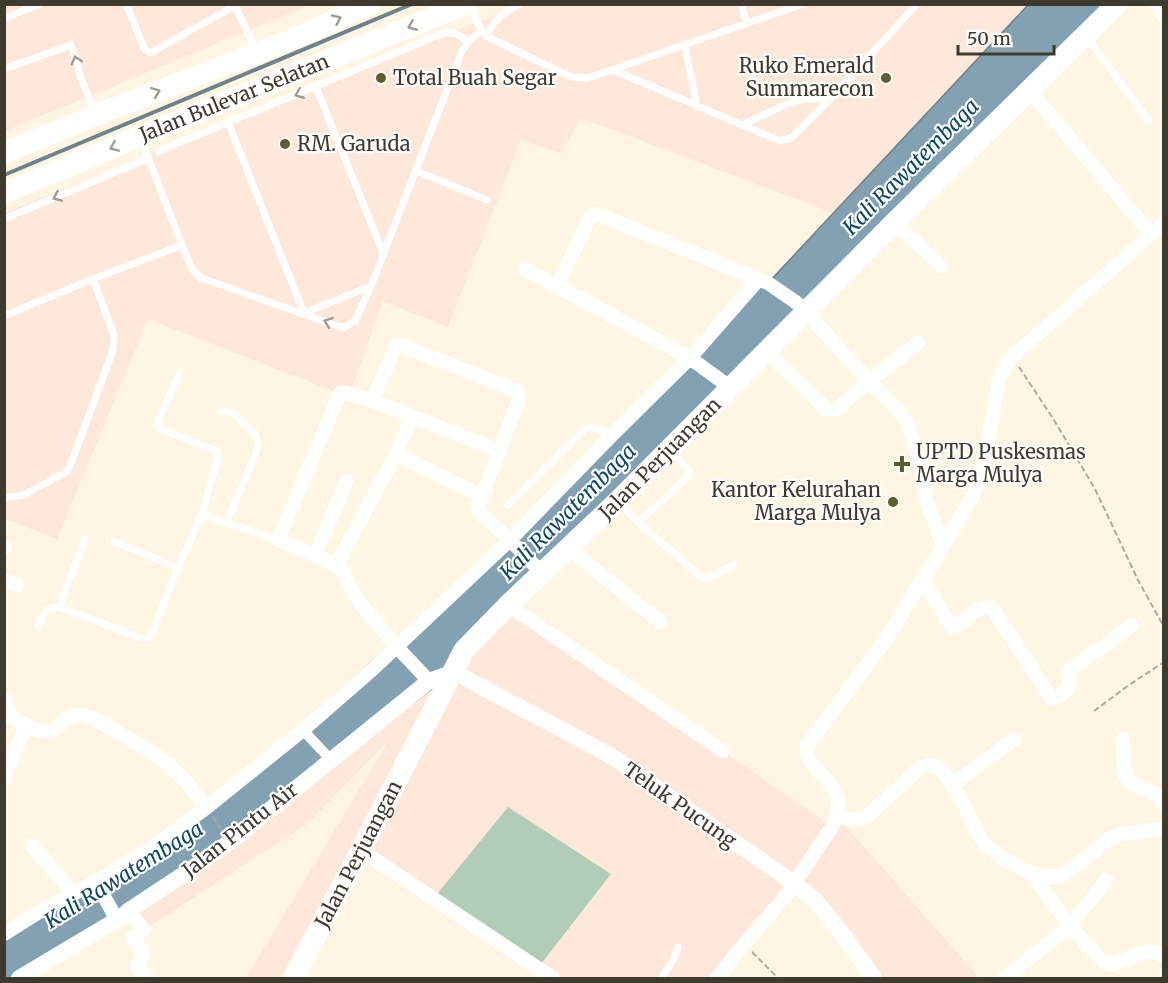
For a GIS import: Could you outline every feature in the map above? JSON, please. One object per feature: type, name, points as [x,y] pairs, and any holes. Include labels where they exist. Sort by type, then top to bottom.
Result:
[{"type":"main road","name":"Jalan Bulevar Selatan","points":[[4,153],[303,35],[370,4]]},
{"type":"main road","name":"Jalan Bulevar Selatan","points":[[4,194],[140,136],[466,4]]},
{"type":"main road","name":"Jalan Perjuangan","points":[[293,978],[464,650],[508,606],[539,569],[569,549],[670,450],[726,384],[766,351],[801,307],[894,222],[1116,4]]},
{"type":"street","points":[[1156,4],[1164,17]]},
{"type":"street","points":[[1029,90],[1151,234]]},
{"type":"street","points":[[557,286],[590,217],[595,214],[764,281],[801,307],[900,412],[909,426],[919,460],[927,502],[944,546]]},
{"type":"street","points":[[894,222],[941,266]]},
{"type":"street","points":[[717,978],[795,884],[832,827],[837,816],[837,794],[807,754],[807,746],[891,632],[973,496],[981,476],[999,380],[1005,366],[1012,357],[1164,223]]},
{"type":"street","points":[[525,269],[694,361],[726,384]]},
{"type":"street","points":[[4,934],[39,912],[97,884],[156,845],[207,809],[305,732],[396,646],[512,542],[612,435],[694,361],[764,281]]},
{"type":"street","points":[[766,351],[826,409],[830,410],[838,408],[918,343]]},
{"type":"street","points":[[372,401],[395,348],[398,346],[517,391],[519,399],[478,505],[478,511],[539,569]]},
{"type":"street","points":[[429,681],[356,598],[343,571],[336,565],[278,540],[340,393],[347,392],[500,450]]},
{"type":"street","points":[[336,565],[396,454],[412,416]]},
{"type":"street","points":[[396,454],[482,496]]},
{"type":"street","points":[[315,555],[347,480]]},
{"type":"street","points":[[569,549],[660,621]]},
{"type":"street","points":[[923,580],[950,625],[954,627],[981,608],[987,606],[992,608],[1052,699],[1057,698],[1068,688],[1067,674],[1070,670],[1132,625]]},
{"type":"street","points":[[508,606],[723,751]]},
{"type":"street","name":"Jalan Pintu Air","points":[[19,978],[118,912],[181,876],[231,841],[327,756],[429,681],[454,672]]},
{"type":"street","name":"Teluk Pucung","points":[[454,672],[610,756],[795,884],[816,901],[874,978]]},
{"type":"street","points":[[4,699],[12,717],[26,725],[48,731],[73,715],[90,717],[162,759],[178,772],[207,809]]},
{"type":"street","points":[[4,778],[8,760],[26,725]]},
{"type":"street","points":[[305,732],[327,756]]},
{"type":"street","points":[[1123,738],[1125,773],[1128,779],[1134,785],[1154,792],[1164,803]]},
{"type":"street","points":[[952,785],[1014,739]]},
{"type":"street","points":[[837,816],[852,820],[865,818],[921,766],[932,765],[939,768],[952,785],[988,848],[1032,874],[1046,877],[1062,875],[1110,838],[1164,828]]},
{"type":"street","points":[[32,845],[73,894]]},
{"type":"street","points":[[360,852],[371,857],[553,978]]},
{"type":"street","points":[[1032,874],[1070,926],[1102,962],[1114,964],[1147,952],[1159,952],[1164,956]]},
{"type":"street","points":[[1005,978],[1070,926],[1106,880]]},
{"type":"street","points":[[97,884],[118,912],[144,930],[133,938],[143,952],[137,967],[147,978]]},
{"type":"lane","points":[[126,4],[145,50],[150,53],[236,5],[258,52]]},
{"type":"lane","points":[[472,4],[474,16],[484,33],[571,77],[588,78],[803,4]]},
{"type":"lane","points":[[140,136],[192,269],[201,278],[343,328],[356,321],[384,255],[462,51],[469,41],[484,33],[507,10],[520,4]]},
{"type":"lane","points":[[741,4],[747,23]]},
{"type":"lane","points":[[904,4],[908,15]]},
{"type":"lane","points":[[613,70],[780,141],[791,138],[917,4]]},
{"type":"lane","points":[[4,19],[36,5]]},
{"type":"lane","points":[[159,151],[444,33],[454,33],[469,41]]},
{"type":"lane","points":[[1085,35],[1148,120]]},
{"type":"lane","points":[[4,69],[71,45],[96,115]]},
{"type":"lane","points":[[685,46],[698,107]]},
{"type":"lane","points":[[316,87],[384,255]]},
{"type":"lane","points":[[742,125],[789,103],[805,99],[830,99]]},
{"type":"lane","points":[[228,122],[304,313]]},
{"type":"lane","points":[[4,219],[149,158]]},
{"type":"lane","points":[[416,171],[487,200]]},
{"type":"lane","points":[[4,316],[182,245]]},
{"type":"lane","points":[[4,498],[23,495],[66,472],[72,461],[113,350],[114,335],[93,279]]},
{"type":"lane","points":[[304,313],[371,286]]},
{"type":"lane","points":[[38,627],[45,611],[59,607],[141,638],[150,636],[202,514],[218,457],[217,452],[156,425],[180,373]]},
{"type":"lane","points":[[221,411],[232,413],[245,423],[255,433],[258,442],[256,453],[226,523]]},
{"type":"lane","points":[[508,505],[585,429],[592,427],[612,435]]},
{"type":"lane","points":[[638,522],[689,476],[689,470],[670,450]]},
{"type":"lane","points":[[618,502],[702,579],[734,565]]},
{"type":"lane","points":[[202,514],[278,540]]},
{"type":"lane","points":[[59,607],[85,539]]},
{"type":"lane","points":[[114,541],[178,568]]},
{"type":"lane","points":[[661,978],[673,961],[678,947]]},
{"type":"path","points":[[1012,357],[1054,420],[1095,489],[1138,580],[1164,627]]},
{"type":"path","points":[[1094,711],[1164,662]]},
{"type":"path","points":[[207,809],[223,830]]},
{"type":"path","points":[[744,944],[778,978]]},
{"type":"shaded area","points":[[5,5],[310,5],[5,131]]},
{"type":"shaded area","points":[[520,5],[1028,5],[833,213],[581,118],[561,153],[521,140],[448,327],[383,301],[349,397],[148,319],[57,539],[5,519],[4,213]]},
{"type":"shaded area","points":[[508,605],[832,826],[837,816],[979,978],[874,978],[795,884],[717,978],[553,978],[360,852],[293,978],[246,978],[389,740],[307,824],[144,930],[128,911]]},
{"type":"green space","points":[[508,807],[611,874],[538,968],[433,899]]},
{"type":"water","name":"Kali Rawatembaga","points":[[1028,5],[1117,5],[454,672],[231,841],[19,978],[5,978],[5,934],[206,808],[510,540],[759,279],[768,283]]},
{"type":"waterway","points":[[4,175],[412,4]]},
{"type":"place","name":"Total Buah Segar","points":[[381,78]]},
{"type":"place","name":"Ruko Emerald Summarecon","points":[[886,78]]},
{"type":"place","name":"RM. Garuda","points":[[285,144]]},
{"type":"place","name":"UPTD Puskesmas Marga Mulya","points":[[902,464]]},
{"type":"place","name":"Kantor Kelurahan Marga Mulya","points":[[893,502]]}]
